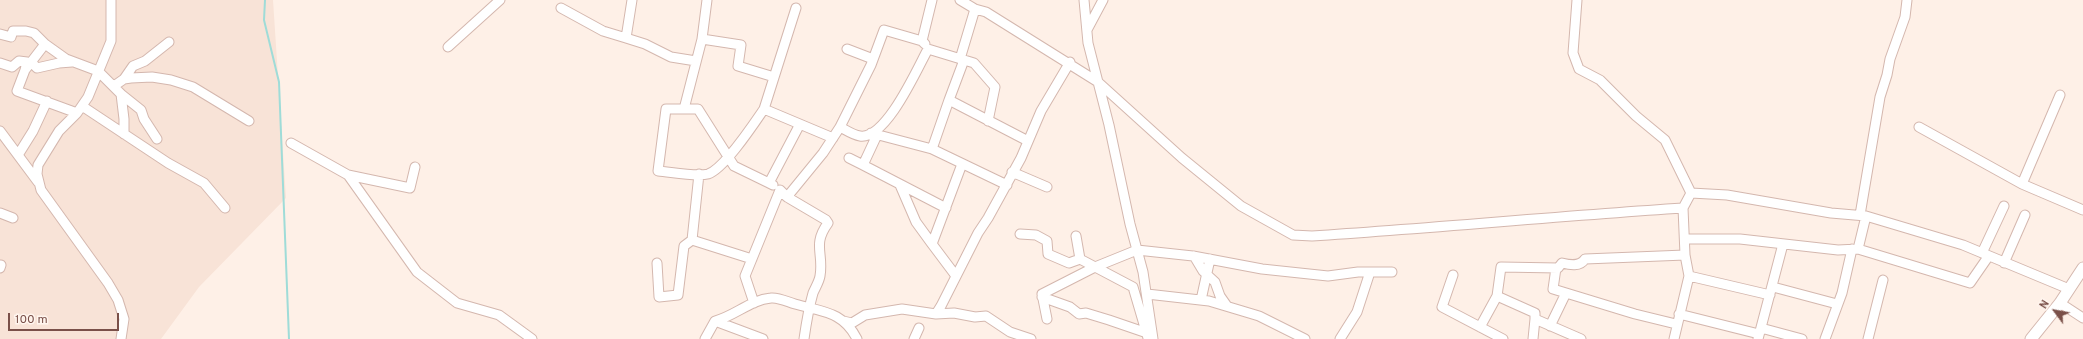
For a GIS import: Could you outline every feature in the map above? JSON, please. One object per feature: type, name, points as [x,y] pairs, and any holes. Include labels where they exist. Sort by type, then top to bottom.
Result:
[{"type":"street","points":[[111,0],[111,41],[79,109],[59,131],[38,165],[36,174],[41,190],[108,283],[118,300],[124,319],[120,339]]},
{"type":"street","points":[[448,47],[500,0]]},
{"type":"street","points":[[626,38],[632,0]]},
{"type":"street","points":[[684,109],[702,39],[707,0]]},
{"type":"street","points":[[922,41],[932,0]]},
{"type":"street","points":[[960,0],[974,8],[986,12],[1070,62],[1098,82],[1182,158],[1241,206],[1293,235],[1312,236],[1430,229],[1506,220],[1683,208]]},
{"type":"street","points":[[1084,0],[1088,43],[1109,125],[1122,190],[1143,272],[1147,294],[1150,337]]},
{"type":"street","points":[[1087,30],[1103,0]]},
{"type":"street","points":[[1577,0],[1573,53],[1579,69],[1600,80],[1636,116],[1665,140],[1691,192]]},
{"type":"street","points":[[1825,339],[1842,293],[1863,216],[1880,97],[1890,59],[1905,17],[1907,0]]},
{"type":"street","points":[[561,8],[604,31],[645,44],[671,57],[696,61]]},
{"type":"street","points":[[796,8],[764,109],[728,157],[718,170],[706,174],[658,171],[666,109],[698,109],[728,157],[734,166],[769,182],[787,197],[826,220],[828,223],[820,236],[818,244],[821,268],[804,339]]},
{"type":"street","points":[[932,149],[950,100],[962,59],[974,8]]},
{"type":"street","points":[[787,197],[840,128],[873,59],[884,30],[922,41],[928,49],[974,63],[995,87],[988,121]]},
{"type":"street","points":[[0,34],[11,37],[13,31],[26,31],[34,33],[44,44],[74,62],[98,71],[121,94],[141,110],[144,119],[157,139]]},
{"type":"street","points":[[702,39],[741,45],[738,66],[774,77]]},
{"type":"street","points":[[114,86],[124,79],[133,66],[145,61],[169,42]]},
{"type":"street","points":[[25,70],[44,44]]},
{"type":"street","points":[[847,49],[873,59]]},
{"type":"street","points":[[863,165],[874,133],[893,112],[928,49]]},
{"type":"street","points":[[0,63],[12,67],[19,61],[27,62],[17,91],[47,101],[79,109],[124,134],[204,183],[225,208]]},
{"type":"street","points":[[31,62],[37,68],[59,63],[74,62]]},
{"type":"street","points":[[936,314],[978,233],[1006,185],[1041,111],[1070,62]]},
{"type":"street","points":[[124,79],[152,77],[171,80],[193,87],[249,121]]},
{"type":"street","points":[[121,94],[124,134]]},
{"type":"street","points":[[2022,184],[2060,95]]},
{"type":"street","points":[[950,100],[988,121],[1028,140]]},
{"type":"street","points":[[18,155],[33,131],[47,101]]},
{"type":"street","points":[[764,109],[833,138]]},
{"type":"street","points":[[769,182],[800,124]]},
{"type":"street","points":[[1919,127],[2022,184],[2083,210]]},
{"type":"street","points":[[840,128],[860,136],[874,134],[932,149],[1006,185]]},
{"type":"street","points":[[0,131],[39,184]]},
{"type":"street","points":[[291,143],[348,175],[410,188],[415,167]]},
{"type":"street","points":[[849,158],[946,208]]},
{"type":"street","points":[[932,244],[962,164]]},
{"type":"street","points":[[1012,172],[1047,187]]},
{"type":"street","points":[[656,263],[659,297],[678,295],[684,246],[692,240],[699,174]]},
{"type":"street","points":[[348,175],[417,272],[457,303],[499,315],[532,339]]},
{"type":"street","points":[[900,185],[916,222],[956,276]]},
{"type":"street","points":[[754,303],[745,276],[780,190]]},
{"type":"street","points":[[1674,339],[1676,324],[1689,276],[1685,255],[1683,208],[1691,192]]},
{"type":"street","points":[[1691,192],[1727,195],[1830,213],[1863,216],[1963,245],[2004,263],[2069,288]]},
{"type":"street","points":[[1685,239],[1740,239],[1838,250],[1855,249],[1970,283],[1985,255],[2004,206]]},
{"type":"street","points":[[0,213],[13,218]]},
{"type":"street","points":[[2004,263],[2024,215]]},
{"type":"street","points":[[1020,234],[1036,235],[1047,241],[1048,254],[1069,263],[1080,259]]},
{"type":"street","points":[[1076,236],[1080,259],[1133,287],[1150,337]]},
{"type":"street","points":[[692,240],[752,260]]},
{"type":"street","points":[[1759,334],[1783,244]]},
{"type":"street","points":[[1047,319],[1042,294],[1095,268],[1137,250],[1194,256],[1262,268],[1328,276],[1370,272],[1392,272]]},
{"type":"street","points":[[1480,327],[1497,296],[1501,267],[1558,268],[1562,263],[1574,265],[1583,263],[1585,259],[1685,255]]},
{"type":"street","points":[[1194,256],[1207,275],[1214,282],[1220,296],[1228,306]]},
{"type":"street","points":[[1201,300],[1210,259]]},
{"type":"street","points":[[1556,268],[1553,289],[1635,314],[1676,324]]},
{"type":"street","points":[[2031,339],[2060,303],[2083,268]]},
{"type":"street","points":[[1340,339],[1357,312],[1370,272]]},
{"type":"street","points":[[1453,275],[1442,307],[1502,339]]},
{"type":"street","points":[[1689,276],[1837,304]]},
{"type":"street","points":[[1868,339],[1883,280]]},
{"type":"street","points":[[1550,326],[1566,293]]},
{"type":"street","points":[[1147,294],[1201,300],[1228,306],[1259,316],[1305,339]]},
{"type":"street","points":[[1497,296],[1535,312],[1533,339]]},
{"type":"street","points":[[1042,297],[1070,307],[1079,314],[1110,320],[1150,337]]},
{"type":"street","points":[[705,339],[715,321],[729,318],[746,305],[772,298],[830,312],[843,321],[857,339]]},
{"type":"street","points":[[2060,303],[2083,318]]},
{"type":"street","points":[[843,321],[852,323],[865,315],[902,309],[936,314],[954,313],[975,317],[986,316],[1010,332],[1031,339]]},
{"type":"street","points":[[1679,314],[1759,334],[1802,339]]},
{"type":"street","points":[[1535,320],[1550,326],[1565,336],[1581,339]]},
{"type":"street","points":[[715,321],[762,339]]},
{"type":"street","points":[[914,339],[919,328]]},
{"type":"shaded area","points":[[0,0],[273,0],[286,198],[199,287],[161,339],[0,339]]},
{"type":"waterway","points":[[265,0],[264,20],[279,82],[289,339]]}]
